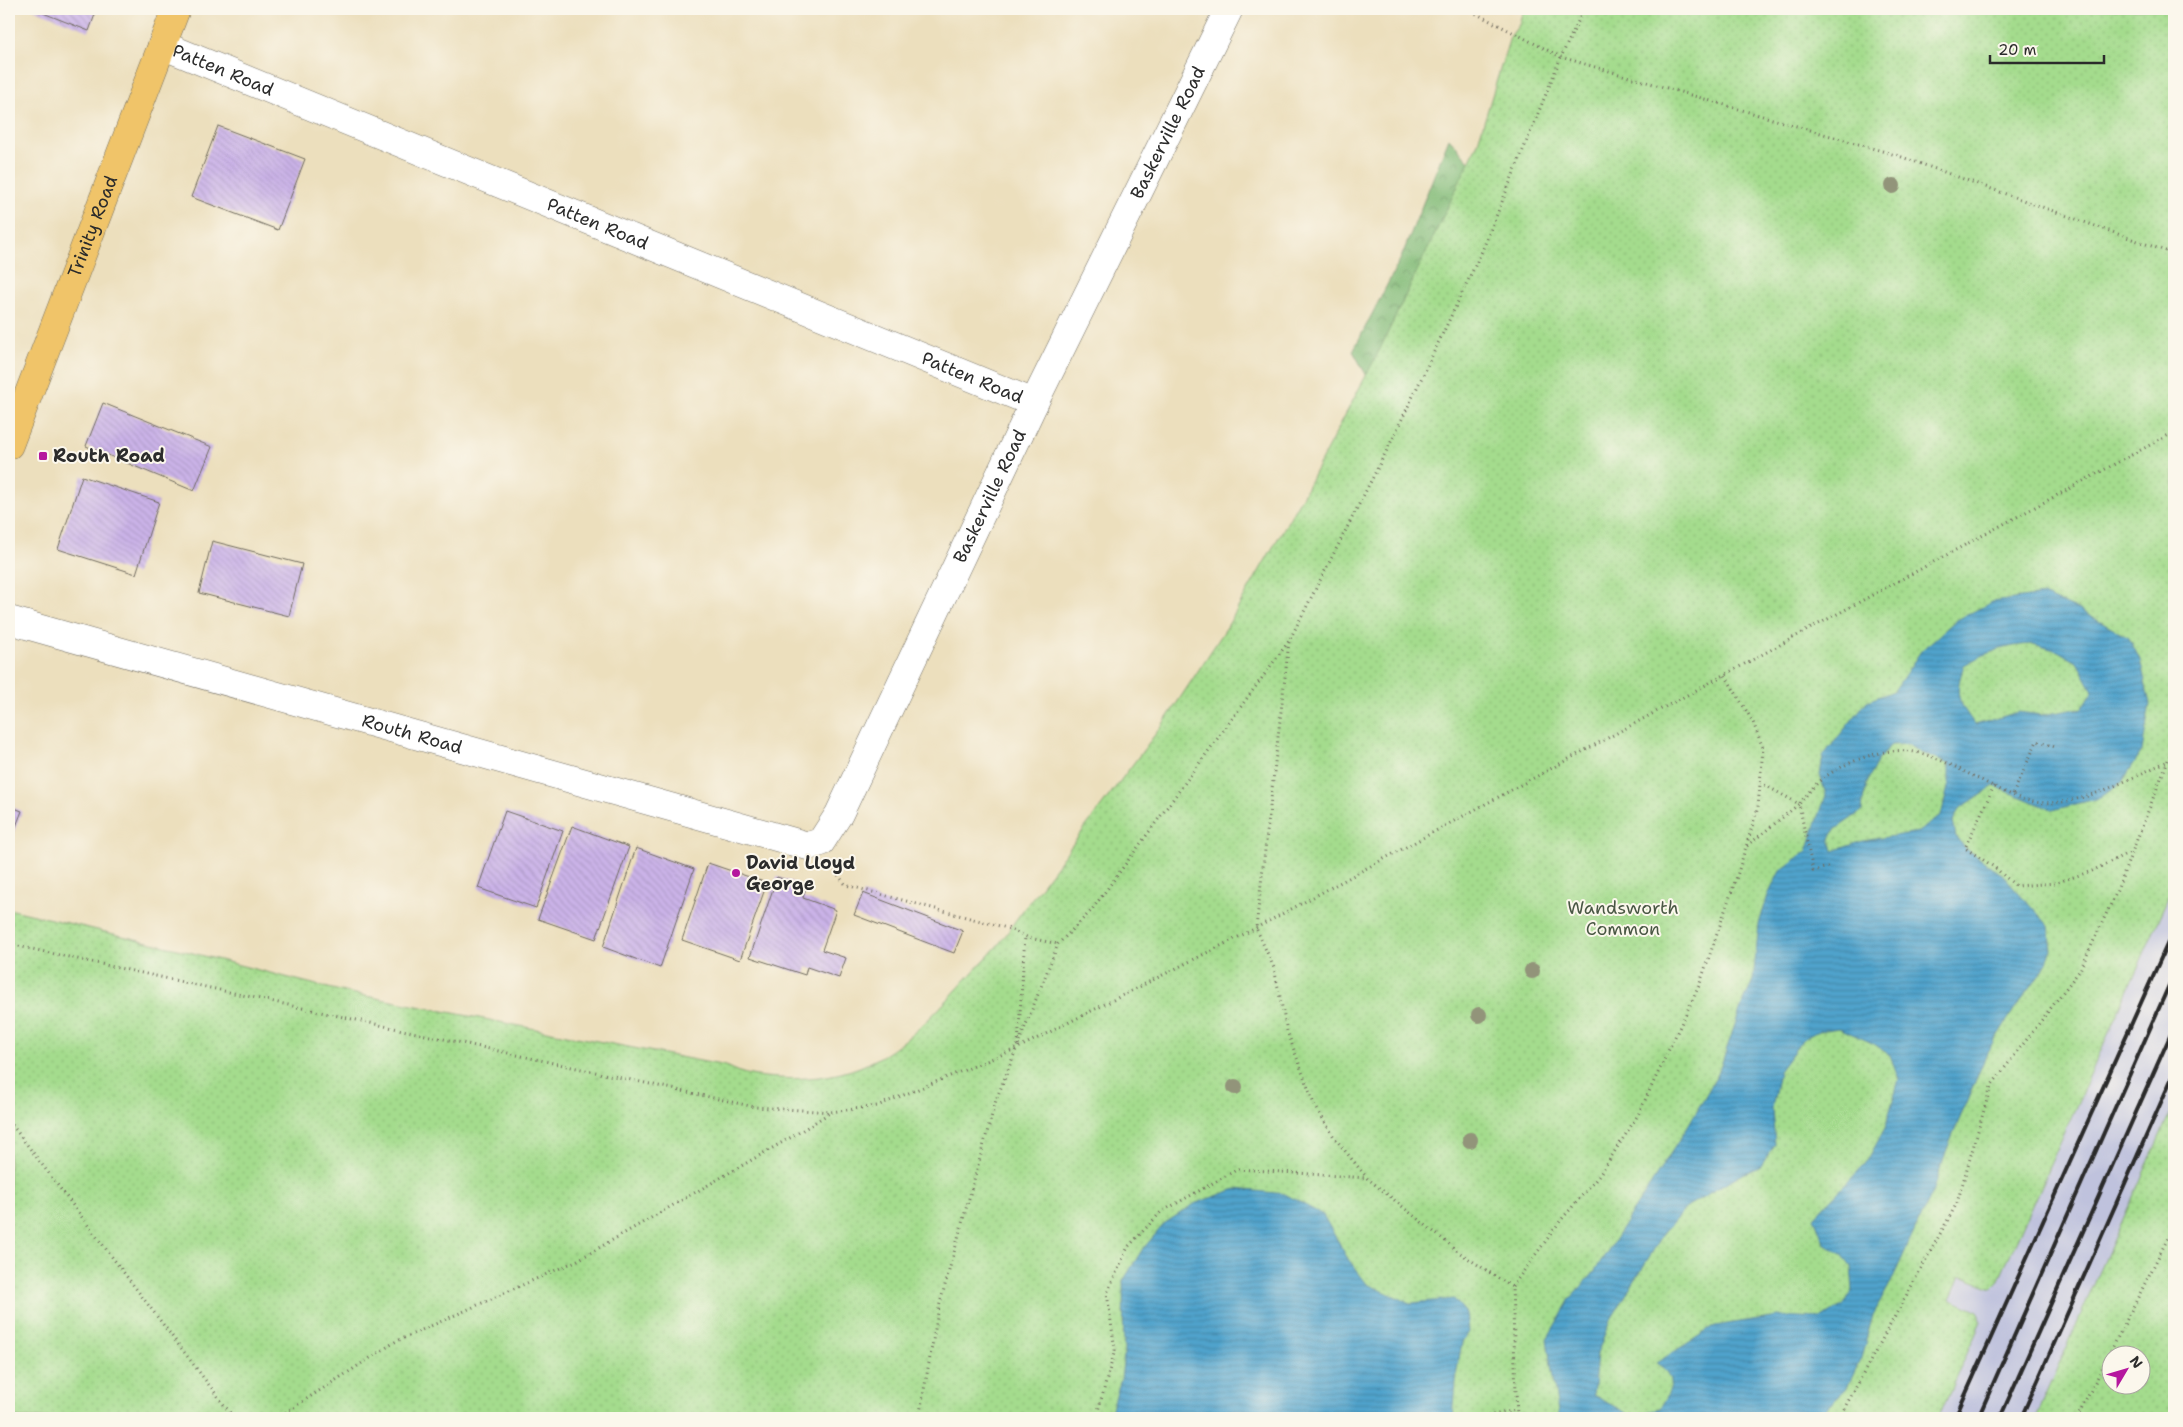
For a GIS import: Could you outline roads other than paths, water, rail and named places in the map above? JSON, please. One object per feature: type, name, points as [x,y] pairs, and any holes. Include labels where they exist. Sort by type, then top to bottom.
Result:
[{"type":"highway","name":"Trinity Road","points":[[9,445],[176,9]]},
{"type":"street","name":"Baskerville Road","points":[[814,845],[821,842],[839,814],[1034,403],[1229,9]]},
{"type":"street","name":"Patten Road","points":[[162,45],[1034,403]]},
{"type":"street","name":"Routh Road","points":[[9,620],[791,841],[814,845]]},
{"type":"water","points":[[2043,595],[2079,610],[2129,638],[2140,660],[2150,704],[2142,751],[2122,782],[2100,798],[2053,810],[1994,786],[1959,809],[1953,821],[1956,837],[1965,848],[2003,875],[2049,926],[2052,950],[2043,970],[2013,1011],[1987,1053],[1947,1149],[1931,1195],[1891,1282],[1873,1315],[1861,1358],[1846,1390],[1815,1418],[1559,1418],[1547,1339],[1570,1299],[1592,1275],[1685,1131],[1718,1074],[1739,1013],[1753,980],[1759,924],[1768,895],[1780,871],[1807,851],[1826,795],[1820,775],[1823,756],[1867,701],[1894,691],[1921,651],[1955,621],[1992,602]],"holes":[[[2033,644],[2058,651],[2077,662],[2093,691],[2082,708],[2042,715],[2018,712],[1975,725],[1964,709],[1959,697],[1959,684],[1964,665],[1997,650]],[[1908,744],[1921,753],[1949,764],[1949,783],[1941,816],[1918,832],[1863,841],[1833,851],[1830,838],[1836,829],[1862,811],[1870,775],[1884,752],[1891,745]],[[1839,1028],[1870,1042],[1890,1055],[1899,1079],[1885,1128],[1866,1163],[1814,1217],[1824,1243],[1842,1254],[1851,1267],[1853,1289],[1844,1305],[1822,1318],[1777,1316],[1715,1326],[1656,1363],[1671,1378],[1668,1395],[1660,1408],[1632,1416],[1593,1395],[1597,1354],[1610,1321],[1665,1231],[1688,1206],[1736,1177],[1761,1166],[1775,1144],[1772,1109],[1779,1071],[1803,1039],[1818,1031]]]},
{"type":"water","points":[[1236,1189],[1285,1194],[1323,1215],[1348,1259],[1367,1284],[1410,1303],[1454,1299],[1466,1313],[1468,1332],[1462,1342],[1457,1370],[1453,1418],[1109,1418],[1121,1379],[1124,1354],[1123,1281],[1142,1250],[1165,1223],[1196,1203]]},
{"type":"railway","points":[[1955,1418],[2174,929]]},
{"type":"railway","points":[[1978,1418],[2174,974]]},
{"type":"railway","points":[[2000,1418],[2174,1027]]},
{"type":"railway","points":[[2021,1418],[2174,1073]]},
{"type":"place","name":"Routh Road","points":[[43,456]]},
{"type":"place","name":"David Lloyd George","points":[[736,873]]},
{"type":"park label","name":"Wandsworth Common","points":[[1623,918]]}]
